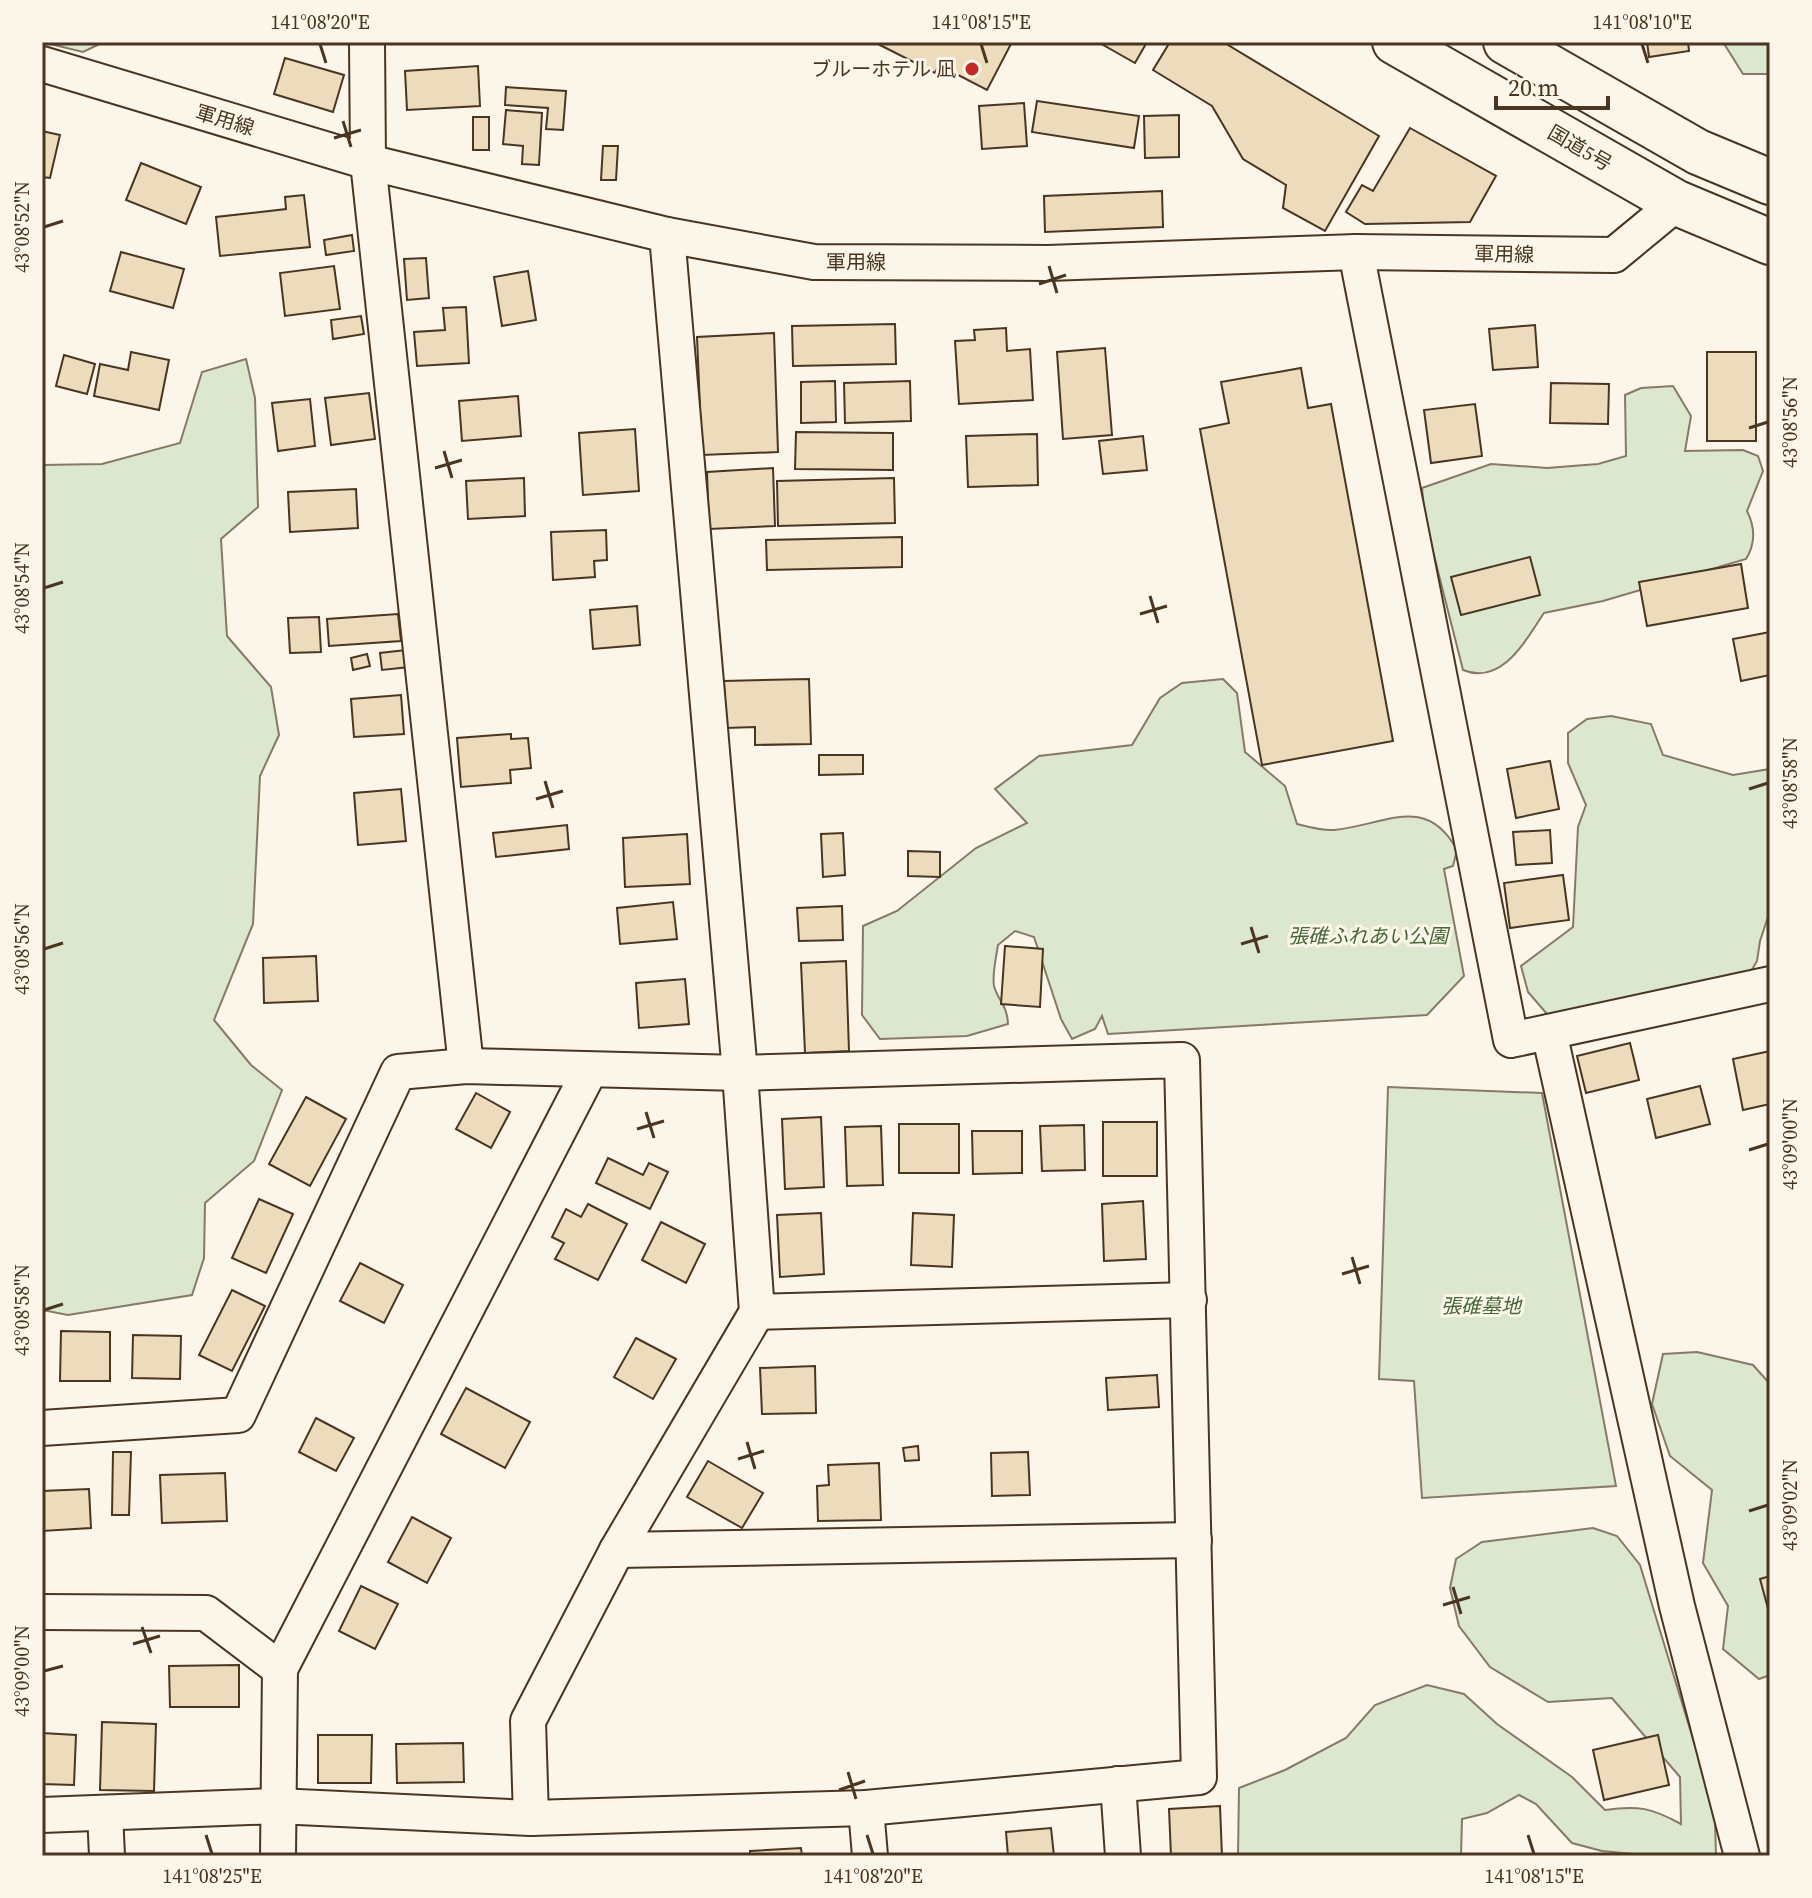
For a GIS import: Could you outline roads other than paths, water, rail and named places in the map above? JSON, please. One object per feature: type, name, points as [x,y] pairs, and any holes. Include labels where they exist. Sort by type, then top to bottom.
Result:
[{"type":"highway","name":"国道5号","points":[[1395,42],[1677,203],[1770,242]]},
{"type":"highway","points":[[1506,42],[1698,152],[1770,182]]},
{"type":"street","points":[[367,42],[368,162],[466,1066]]},
{"type":"street","name":"軍用線","points":[[42,64],[368,162],[667,235],[814,262],[1048,263],[1356,252],[1614,255],[1677,203]]},
{"type":"street","points":[[531,1818],[528,1721],[617,1550],[757,1312],[740,1073],[667,235]]},
{"type":"street","points":[[1356,252],[1511,1040],[1770,984]]},
{"type":"street","points":[[1549,1032],[1674,1591],[1742,1856]]},
{"type":"street","points":[[42,1428],[238,1415],[398,1072],[466,1066],[740,1073],[1182,1060],[1199,1777],[866,1808],[531,1818],[277,1806],[42,1815]]},
{"type":"street","points":[[278,1856],[280,1669],[590,1070]]},
{"type":"street","points":[[757,1312],[1189,1300]]},
{"type":"street","points":[[617,1550],[1194,1540]]},
{"type":"street","points":[[42,1612],[206,1613],[280,1669]]},
{"type":"street","points":[[1118,1784],[1123,1856]]},
{"type":"street","points":[[866,1808],[870,1856]]},
{"type":"street","points":[[105,1813],[107,1856]]},
{"type":"place","name":"ブルーホテル 凪","points":[[972,69]]},
{"type":"park label","name":"張碓ふれあい公園","points":[[1368,936]]},
{"type":"park label","name":"張碓墓地","points":[[1481,1306]]}]
